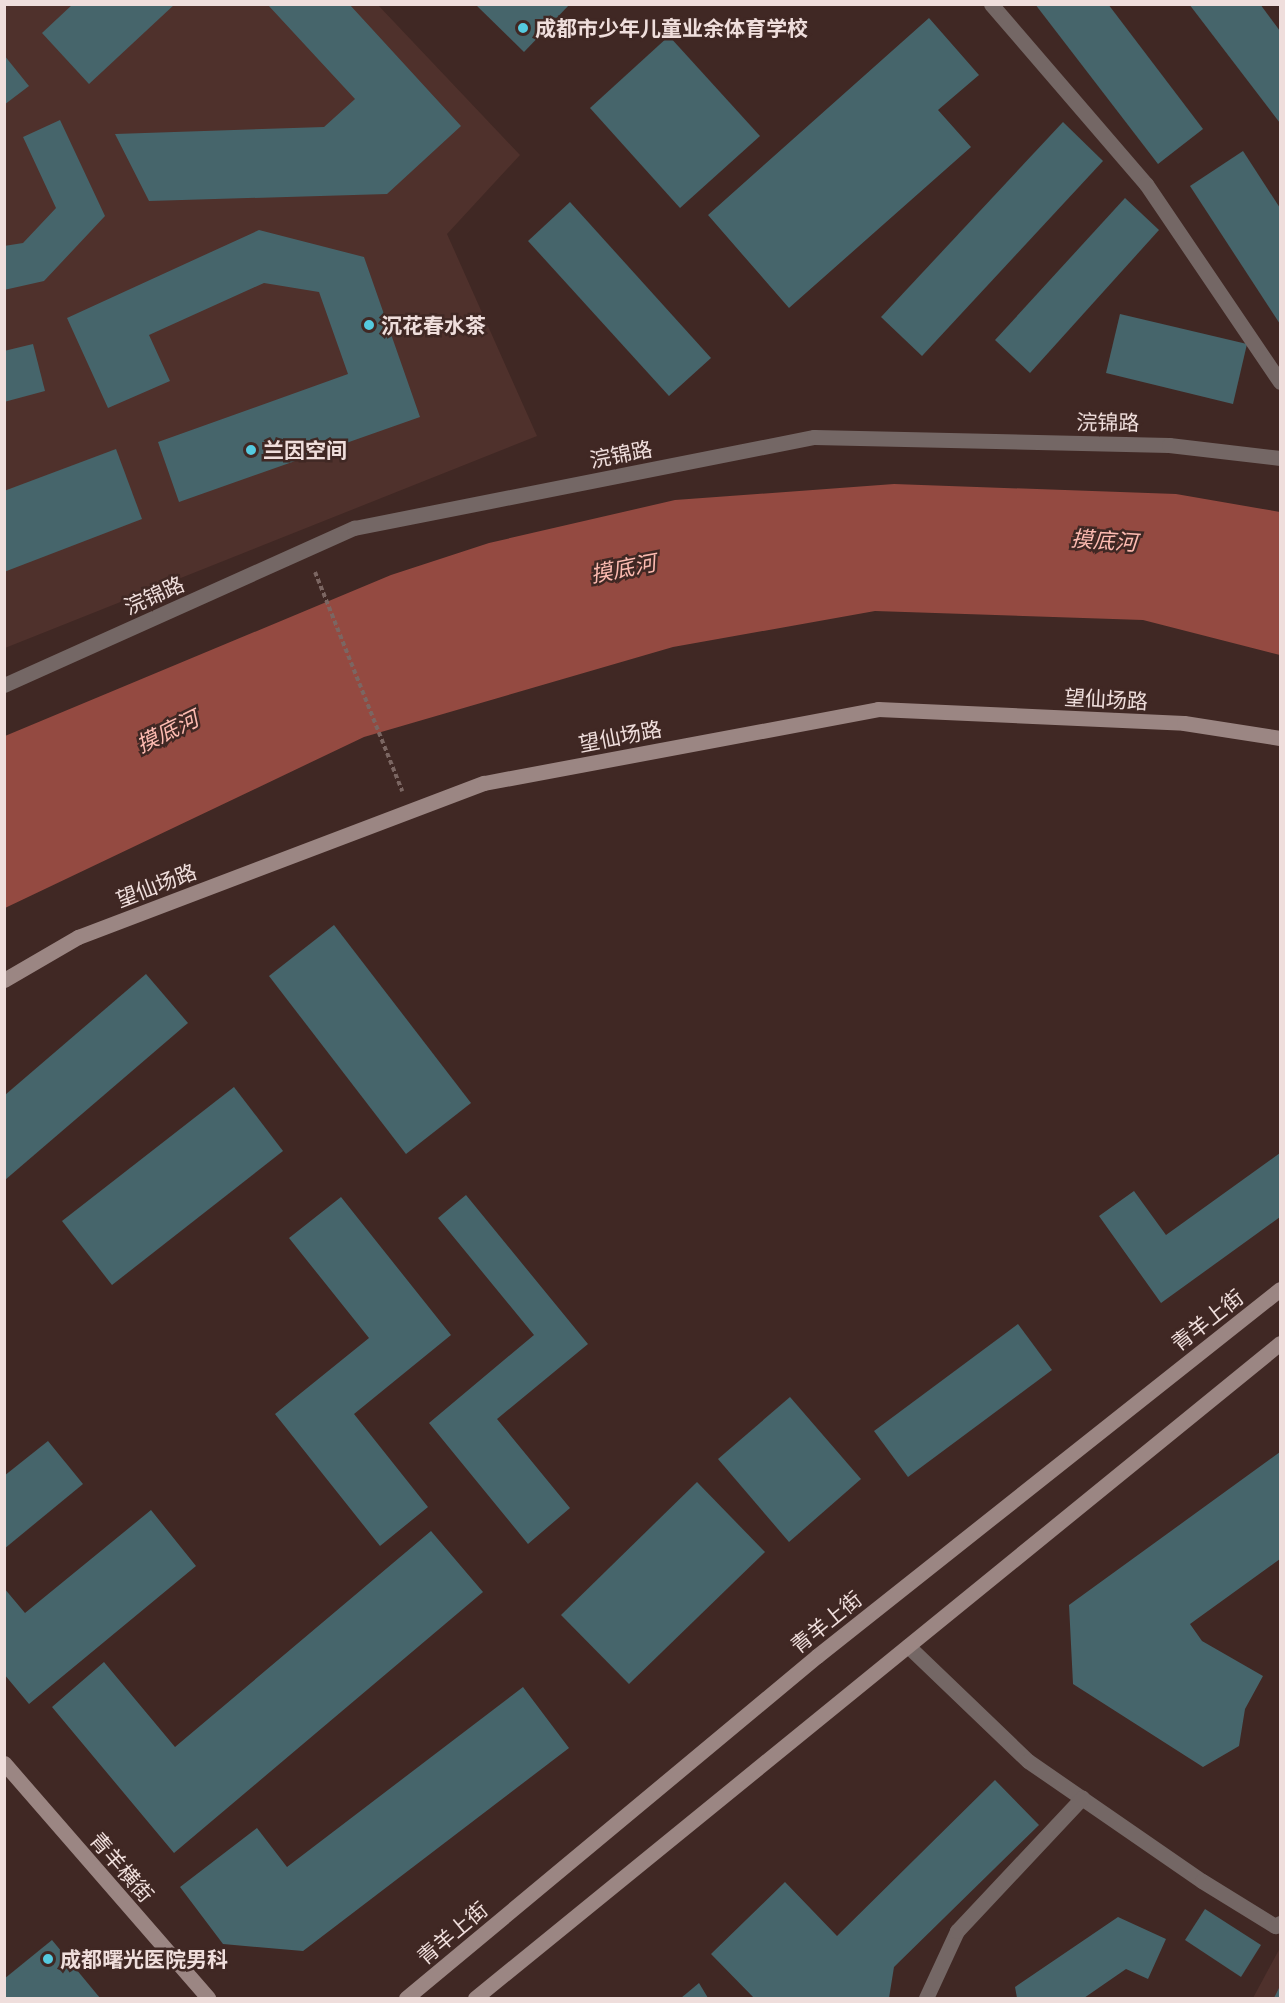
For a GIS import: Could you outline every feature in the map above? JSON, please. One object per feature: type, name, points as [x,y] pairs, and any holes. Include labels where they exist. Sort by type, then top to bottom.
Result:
[{"type":"main road","name":"望仙场路","points":[[4,980],[78,937],[496,780],[878,709],[1184,723],[1281,738]]},
{"type":"main road","name":"青羊上街","points":[[406,1998],[817,1656],[1281,1289]]},
{"type":"main road","points":[[475,1998],[1281,1343]]},
{"type":"main road","name":"青羊横街","points":[[4,1763],[208,1998]]},
{"type":"street","points":[[991,4],[1146,184],[1281,382]]},
{"type":"street","name":"浣锦路","points":[[4,685],[354,528],[814,437],[1169,445],[1281,458]]},
{"type":"street","points":[[908,1646],[1028,1761],[1202,1881],[1275,1926],[1281,1923]]},
{"type":"street","points":[[926,1998],[957,1931],[1082,1798]]},
{"type":"path","points":[[314,569],[399,784]]},
{"type":"shaded area","points":[[5,5],[378,5],[520,155],[447,234],[537,436],[5,648]]},
{"type":"shaded area","points":[[1280,1948],[1280,1998],[1253,1998]]},
{"type":"water","name":"摸底河","points":[[894,484],[1176,494],[1280,512],[1280,655],[1143,620],[875,611],[673,647],[364,737],[5,908],[5,736],[391,575],[489,543],[675,500]]},
{"type":"building","points":[[73,4],[175,4],[89,84],[42,33]]},
{"type":"building","name":"成都市少年儿童业余体育学校","points":[[475,4],[570,4],[524,52]]},
{"type":"building","points":[[1035,4],[1108,4],[1203,129],[1158,164]]},
{"type":"building","points":[[1189,4],[1260,4],[1280,31],[1280,123]]},
{"type":"building","points":[[268,5],[350,5],[461,126],[387,194],[149,201],[115,134],[324,127],[355,99]]},
{"type":"building","points":[[929,18],[979,75],[938,110],[971,147],[789,308],[708,215]]},
{"type":"building","points":[[669,36],[760,136],[680,208],[590,108]]},
{"type":"building","points":[[4,55],[29,86],[4,105]]},
{"type":"building","points":[[60,120],[105,216],[44,281],[4,290],[4,246],[23,243],[56,208],[23,137]]},
{"type":"building","points":[[1063,122],[1103,161],[922,356],[881,317]]},
{"type":"building","points":[[1243,151],[1280,208],[1280,324],[1190,186]]},
{"type":"building","points":[[1125,198],[1159,230],[1030,373],[995,340]]},
{"type":"building","points":[[570,202],[711,358],[669,396],[528,241]]},
{"type":"building","points":[[259,230],[364,257],[420,417],[179,502],[158,442],[348,374],[319,292],[264,283],[149,335],[170,381],[108,408],[67,318]]},
{"type":"building","points":[[1120,314],[1247,344],[1233,404],[1106,373]]},
{"type":"building","points":[[33,344],[45,391],[4,402],[4,351]]},
{"type":"building","points":[[116,449],[142,519],[4,572],[4,491]]},
{"type":"building","points":[[334,925],[471,1103],[406,1154],[269,976]]},
{"type":"building","points":[[146,974],[188,1023],[5,1180],[5,1095]]},
{"type":"building","points":[[234,1087],[283,1151],[112,1285],[62,1221]]},
{"type":"building","points":[[1280,1153],[1280,1217],[1161,1303],[1099,1216],[1134,1191],[1166,1235]]},
{"type":"building","points":[[466,1195],[588,1344],[497,1419],[570,1508],[528,1544],[429,1423],[534,1335],[438,1218]]},
{"type":"building","points":[[341,1197],[451,1335],[354,1414],[428,1507],[380,1546],[275,1414],[369,1338],[289,1238]]},
{"type":"building","points":[[1018,1324],[1052,1370],[908,1477],[874,1431]]},
{"type":"building","points":[[790,1397],[861,1479],[789,1542],[718,1459]]},
{"type":"building","points":[[48,1441],[83,1484],[4,1549],[4,1476]]},
{"type":"building","points":[[1280,1452],[1280,1559],[1190,1624],[1202,1641],[1263,1676],[1245,1709],[1239,1746],[1203,1767],[1073,1684],[1069,1605]]},
{"type":"building","points":[[697,1482],[765,1552],[629,1684],[561,1615]]},
{"type":"building","points":[[151,1510],[196,1566],[29,1704],[4,1674],[4,1588],[25,1613]]},
{"type":"building","points":[[431,1531],[483,1592],[174,1853],[52,1707],[104,1662],[175,1747]]},
{"type":"building","points":[[523,1687],[569,1748],[303,1951],[223,1944],[180,1887],[257,1828],[287,1867]]},
{"type":"building","points":[[995,1780],[1039,1825],[894,1967],[889,1998],[754,1998],[711,1954],[785,1882],[837,1936]]},
{"type":"building","points":[[1205,1909],[1261,1945],[1241,1977],[1185,1940]]},
{"type":"building","points":[[1118,1917],[1166,1939],[1148,1979],[1126,1969],[1084,1998],[1017,1998],[1015,1987]]},
{"type":"building","name":"成都曙光医院男科","points":[[52,1940],[100,1998],[4,1998],[4,1979]]},
{"type":"building","points":[[699,1983],[708,1998],[681,1998]]},
{"type":"building","points":[[1280,1986],[1280,1998],[1274,1998]]},
{"type":"place","name":"成都市少年儿童业余体育学校","points":[[523,28]]},
{"type":"place","name":"沉花春水茶","points":[[369,325]]},
{"type":"place","name":"兰因空间","points":[[251,450]]},
{"type":"place","name":"成都曙光医院男科","points":[[48,1959]]}]
